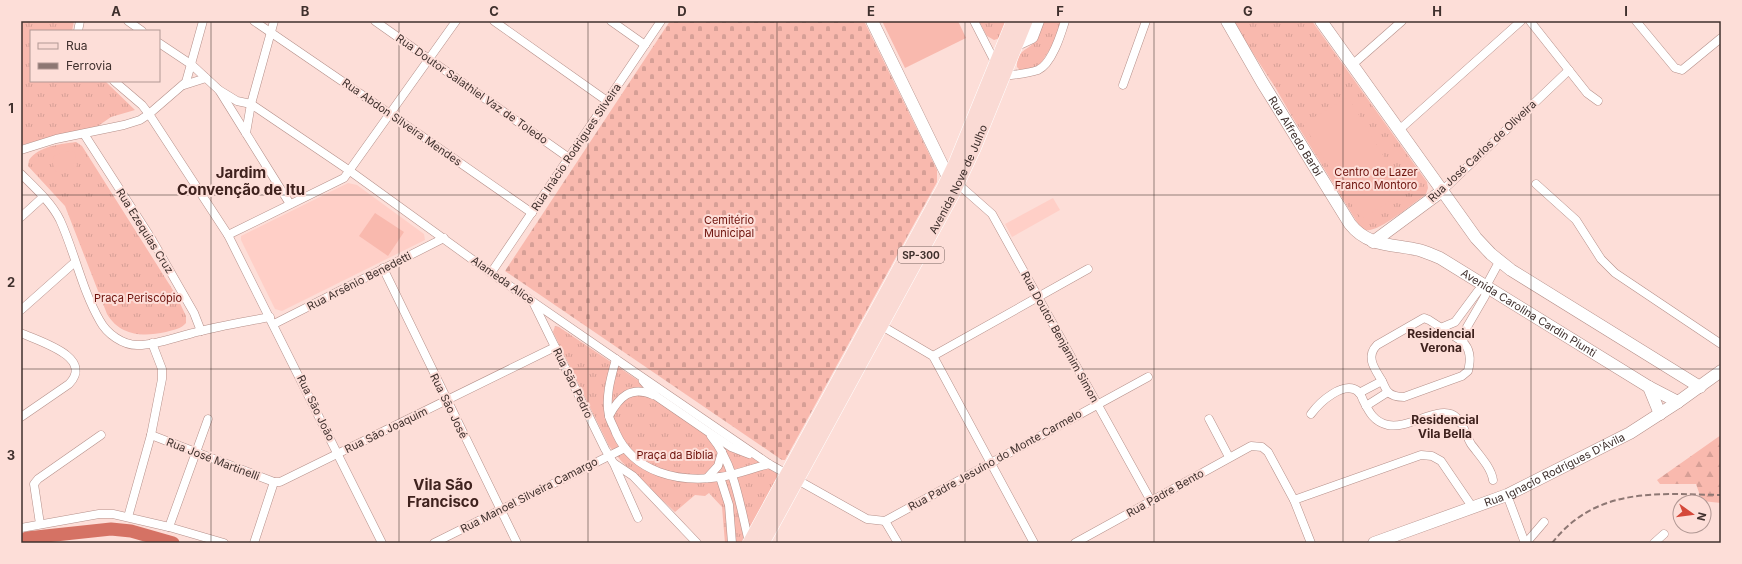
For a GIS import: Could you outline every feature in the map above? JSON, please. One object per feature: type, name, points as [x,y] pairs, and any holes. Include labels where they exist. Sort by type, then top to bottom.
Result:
[{"type":"main road","name":"Avenida Nove de Julho","points":[[792,477],[882,326],[942,215],[954,178],[956,161],[1013,21]]},
{"type":"main road","name":"Avenida Nove de Julho","points":[[792,477],[953,181],[1004,76],[1026,21]]},
{"type":"main road","name":"SP-300","points":[[749,543],[792,477]]},
{"type":"main road","name":"SP-300","points":[[763,543],[792,477]]},
{"type":"street","points":[[128,21],[141,30]]},
{"type":"street","points":[[184,85],[192,65],[204,21]]},
{"type":"street","name":"Rua Abdon Silveira Mendes","points":[[254,21],[532,213]]},
{"type":"street","points":[[244,129],[274,21]]},
{"type":"street","name":"Rua Doutor Salathiel Vaz de Toledo","points":[[375,21],[569,158]]},
{"type":"street","points":[[228,235],[344,178],[456,21]]},
{"type":"street","points":[[494,21],[607,101]]},
{"type":"street","points":[[611,21],[645,45]]},
{"type":"street","name":"Rua Inácio Rodrigues Silveira","points":[[492,272],[661,21]]},
{"type":"street","points":[[872,21],[953,181]]},
{"type":"street","points":[[974,21],[996,64]]},
{"type":"street","points":[[1017,44],[1032,37],[1038,21]]},
{"type":"street","points":[[1004,76],[1027,73],[1040,69],[1053,52],[1065,21]]},
{"type":"street","points":[[1123,85],[1146,21]]},
{"type":"street","name":"Rua Alfredo Barbi","points":[[1227,21],[1262,82],[1350,224],[1360,235],[1373,242]]},
{"type":"street","points":[[1321,21],[1476,238],[1499,262],[1700,387]]},
{"type":"street","points":[[1352,65],[1402,21]]},
{"type":"street","points":[[1399,130],[1521,21]]},
{"type":"street","points":[[1530,21],[1587,93],[1598,101]]},
{"type":"street","points":[[1636,21],[1676,68],[1682,70],[1721,38]]},
{"type":"street","points":[[160,44],[192,65],[219,90],[290,204]]},
{"type":"street","name":"Rua José Carlos de Oliveira","points":[[1373,242],[1442,191],[1569,70]]},
{"type":"street","points":[[21,150],[56,138],[84,134],[140,120],[184,85],[206,78]]},
{"type":"street","name":"Rua São João","points":[[115,82],[142,105],[149,114],[228,235],[272,320],[382,543]]},
{"type":"street","name":"Alameda Alice","points":[[219,90],[237,101],[251,104],[350,171],[533,301],[769,464],[867,519],[885,521]]},
{"type":"street","name":"Rua Ezequias Cruz","points":[[84,134],[151,238],[194,312],[201,331]]},
{"type":"street","points":[[21,174],[52,206],[60,220],[75,262],[21,310]]},
{"type":"street","name":"Rua Doutor Benjamim Simon","points":[[953,181],[992,214],[1151,500]]},
{"type":"street","points":[[1536,184],[1576,220],[1601,259],[1615,273],[1721,344]]},
{"type":"street","points":[[21,217],[43,197]]},
{"type":"street","name":"Rua Arsênio Benedetti","points":[[75,262],[100,323],[112,336],[126,344],[138,345],[201,331],[272,320],[444,238]]},
{"type":"street","name":"Avenida Carolina Cardin Piunti","points":[[1373,242],[1419,250],[1430,254],[1486,286],[1649,387],[1678,402]]},
{"type":"street","points":[[1464,342],[1467,327],[1485,296],[1486,286],[1499,262]]},
{"type":"street","name":"Rua São José","points":[[383,268],[516,543]]},
{"type":"street","points":[[933,356],[1088,269]]},
{"type":"street","points":[[1443,328],[1455,322],[1478,291],[1486,286]]},
{"type":"street","name":"Rua São Pedro","points":[[533,301],[608,456],[614,464],[638,518]]},
{"type":"street","points":[[1424,318],[1443,328],[1464,342],[1469,348],[1470,354],[1468,371],[1462,376],[1404,397],[1396,396],[1388,392],[1372,365],[1372,350],[1377,345],[1424,318]]},
{"type":"street","points":[[882,326],[933,356],[1034,543]]},
{"type":"street","points":[[21,333],[64,352],[70,357],[75,366],[76,373],[74,380],[69,384],[21,417]]},
{"type":"street","points":[[128,517],[151,435],[162,379],[162,369],[152,343]]},
{"type":"street","name":"Rua São Joaquim","points":[[274,482],[280,482],[555,347]]},
{"type":"street","points":[[616,359],[608,400],[609,416],[625,448],[640,463],[664,474],[686,479],[720,477],[769,464]]},
{"type":"street","name":"Rua Ignacio Rodrigues D'Ávila","points":[[1374,543],[1507,495],[1630,433],[1700,387],[1721,370]]},
{"type":"street","points":[[639,375],[656,396]]},
{"type":"street","name":"Rua Padre Jesuíno do Monte Carmelo","points":[[885,521],[1148,376]]},
{"type":"street","points":[[1359,392],[1382,381]]},
{"type":"street","points":[[1649,387],[1660,414]]},
{"type":"street","points":[[1312,414],[1322,400],[1347,388],[1359,392],[1366,406],[1376,420],[1389,425],[1404,426],[1439,413],[1452,414],[1457,418],[1470,442],[1492,473],[1493,480]]},
{"type":"street","points":[[609,416],[619,400],[628,393],[642,391],[656,396],[731,447],[760,458]]},
{"type":"street","points":[[1366,406],[1388,392]]},
{"type":"street","points":[[169,527],[208,419]]},
{"type":"street","points":[[1209,419],[1229,457]]},
{"type":"street","points":[[707,431],[722,452],[732,474],[749,543]]},
{"type":"street","name":"Rua José Martinelli","points":[[151,435],[274,482]]},
{"type":"street","points":[[40,524],[34,484],[38,479],[101,436]]},
{"type":"street","name":"Rua Padre Bento","points":[[1075,543],[1246,448],[1257,446],[1262,447],[1268,452],[1294,500]]},
{"type":"street","name":"Rua Manoel Silveira Camargo","points":[[434,543],[625,448]]},
{"type":"street","points":[[707,478],[715,472],[722,452]]},
{"type":"street","points":[[1310,543],[1294,500],[1421,455],[1432,456],[1441,461],[1473,508]]},
{"type":"street","name":"Rua São Pedro","points":[[614,464],[633,476],[697,543]]},
{"type":"street","points":[[720,477],[729,505],[732,543]]},
{"type":"street","points":[[254,543],[274,482]]},
{"type":"street","points":[[1507,495],[1526,543],[1544,522]]},
{"type":"street","points":[[21,528],[99,514],[113,514],[169,527],[224,543]]},
{"type":"street","points":[[731,522],[736,521],[744,523]]},
{"type":"street","points":[[885,521],[898,543]]},
{"type":"street","points":[[1654,543],[1664,534]]},
{"type":"shaded area","points":[[348,183],[357,185],[424,234],[425,240],[282,311],[275,309],[241,240],[241,236]]},
{"type":"shaded area","points":[[1053,198],[1060,210],[1012,237],[1005,224]]},
{"type":"green space","points":[[21,21],[74,21],[72,30],[30,30],[30,82],[106,82],[135,110],[111,117],[98,126],[21,145]]},
{"type":"green space","name":"Cemitério Municipal","points":[[670,21],[864,21],[937,170],[937,182],[785,460],[782,460],[505,271]]},
{"type":"green space","points":[[882,21],[958,21],[966,38],[905,68]]},
{"type":"green space","points":[[979,21],[1008,21],[1000,38],[994,40],[987,36]]},
{"type":"green space","points":[[1043,21],[1063,21],[1057,38],[1038,68],[1020,70],[1017,67],[1018,58],[1022,52],[1035,42],[1039,35]]},
{"type":"green space","name":"Centro de Lazer Franco Montoro","points":[[1232,21],[1312,21],[1427,182],[1428,188],[1426,194],[1378,227],[1371,230],[1364,230],[1360,227],[1275,87]]},
{"type":"green space","points":[[1348,97],[1405,192],[1361,219],[1303,124]]},
{"type":"green space","name":"Praça Periscópio","points":[[76,142],[82,146],[176,295],[186,316],[186,323],[182,327],[157,334],[133,333],[118,327],[107,314],[65,206],[28,166],[29,160],[33,155],[50,146]]},
{"type":"green space","points":[[71,151],[75,153],[76,168],[56,172],[53,158],[58,154]]},
{"type":"green space","points":[[375,213],[404,232],[388,256],[359,236]]},
{"type":"green space","name":"Praça da Bíblia","points":[[555,326],[559,327],[777,474],[777,480],[743,543],[725,543],[722,507],[709,493],[705,496],[695,495],[675,512],[622,462],[609,446],[553,332]]},
{"type":"green space","points":[[1721,435],[1721,503],[1712,502],[1712,494],[1700,494],[1696,484],[1660,484],[1657,480]]},
{"type":"waterway","points":[[21,541],[27,538],[111,529],[131,531],[173,543]]},
{"type":"railway","points":[[1552,543],[1570,525],[1588,511],[1608,502],[1629,497],[1651,495],[1721,495]]},
{"type":"district","name":"Jardim Convenção de Itu","points":[[241,182]]},
{"type":"district","name":"Residencial Verona","points":[[1441,341]]},
{"type":"district","name":"Residencial Vila Bella","points":[[1445,427]]},
{"type":"district","name":"Vila São Francisco","points":[[443,494]]}]
